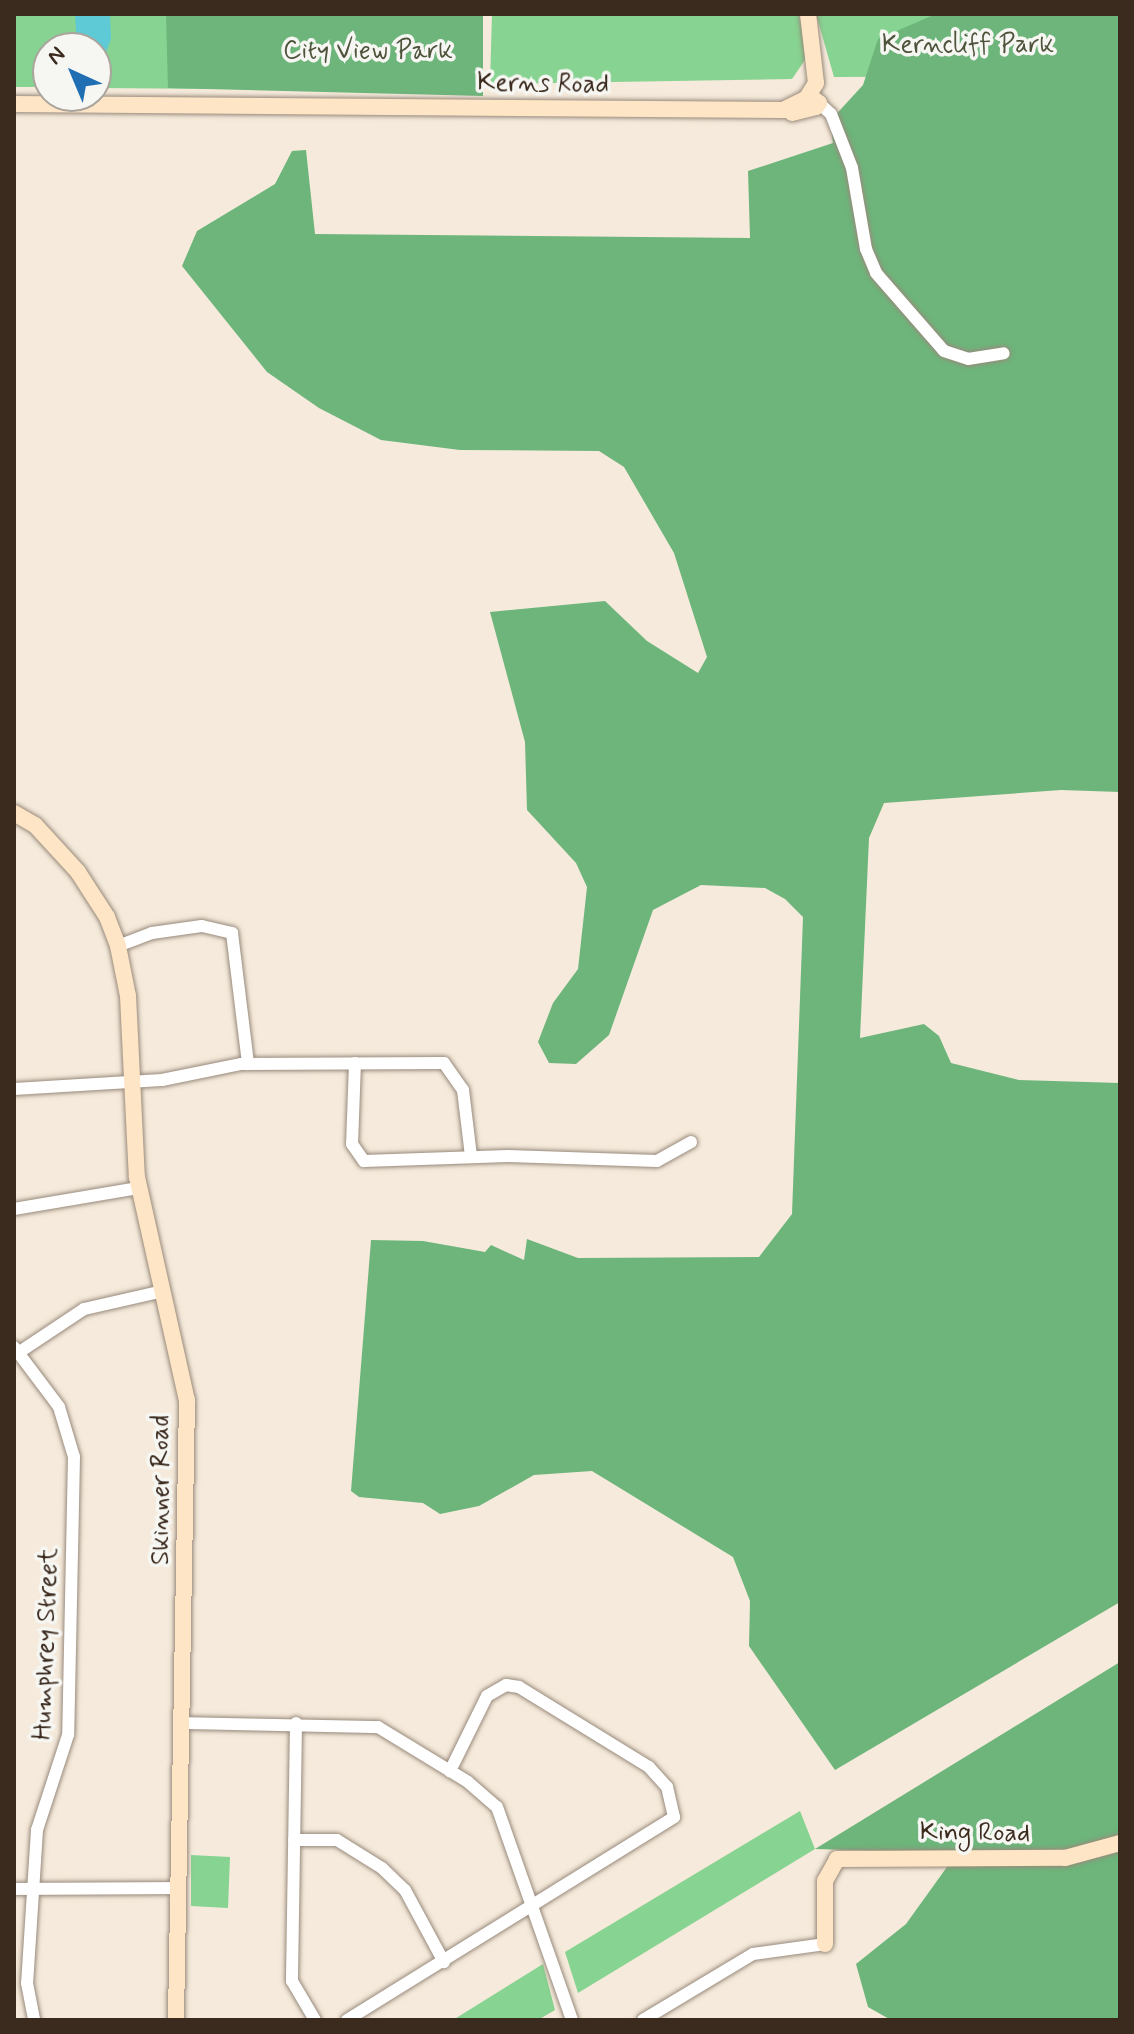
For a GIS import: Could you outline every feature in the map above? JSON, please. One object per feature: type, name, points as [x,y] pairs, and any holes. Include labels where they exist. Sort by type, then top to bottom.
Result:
[{"type":"street","points":[[808,14],[817,75],[814,100],[831,114],[852,168],[866,249],[876,273],[944,351],[968,359],[1004,353]]},
{"type":"street","name":"Kerns Road","points":[[14,104],[783,110],[814,100]]},
{"type":"street","name":"Skinner Road","points":[[14,813],[35,825],[94,894],[118,946],[128,996],[138,1188],[190,1431],[176,2020]]},
{"type":"street","name":"Skinner Road","points":[[14,824],[51,845]]},
{"type":"street","points":[[118,946],[152,933],[202,926],[232,933],[248,1064]]},
{"type":"street","points":[[355,1063],[352,1144],[358,1156],[373,1163],[471,1156],[657,1161],[691,1142]]},
{"type":"street","points":[[14,1089],[132,1082],[248,1064],[355,1063],[450,1067],[466,1101],[471,1156]]},
{"type":"street","points":[[14,1209],[138,1188]]},
{"type":"street","points":[[16,1350],[84,1309],[159,1292]]},
{"type":"street","name":"Humphrey Street","points":[[16,1350],[59,1407],[74,1457],[68,1735],[39,1821],[27,1983],[34,2020]]},
{"type":"street","points":[[347,2020],[667,1825],[675,1806],[667,1787],[624,1748],[519,1687],[506,1685],[487,1696],[450,1771]]},
{"type":"street","points":[[182,1723],[378,1727],[450,1771],[497,1807],[536,1907],[572,2020]]},
{"type":"street","points":[[296,1723],[292,1981],[315,2020]]},
{"type":"street","points":[[294,1840],[337,1840],[382,1868],[405,1890],[444,1962]]},
{"type":"street","name":"King Road","points":[[825,1944],[825,1881],[830,1866],[853,1856],[1065,1858],[1120,1843]]},
{"type":"street","points":[[14,1889],[179,1888]]},
{"type":"street","points":[[643,2020],[753,1954],[825,1944]]},
{"type":"green space","name":"City View Park","points":[[14,14],[482,14],[480,91],[112,88],[112,32],[32,32],[32,87],[14,87]]},
{"type":"green space","name":"City View Park","points":[[166,14],[483,14],[483,96],[168,88]]},
{"type":"green space","name":"Kerncliff Park","points":[[492,14],[799,14],[807,57],[792,79],[490,84]]},
{"type":"green space","name":"Kerncliff Park","points":[[816,14],[1120,14],[1120,76],[834,77]]},
{"type":"green space","points":[[936,14],[1120,14],[1120,792],[1061,790],[884,803],[869,838],[860,1038],[924,1024],[939,1036],[951,1063],[1019,1080],[1120,1083],[1120,1602],[835,1770],[749,1646],[750,1601],[733,1557],[592,1471],[534,1475],[479,1506],[440,1514],[423,1503],[359,1497],[351,1491],[371,1240],[423,1241],[485,1252],[491,1245],[524,1260],[527,1239],[578,1258],[759,1257],[792,1214],[803,917],[785,899],[765,888],[701,885],[653,910],[609,1035],[576,1064],[549,1063],[538,1042],[553,1003],[578,969],[587,887],[576,863],[527,810],[525,742],[490,612],[605,601],[647,641],[698,673],[707,657],[674,553],[624,467],[599,451],[460,450],[381,440],[319,408],[267,372],[182,266],[197,231],[275,184],[292,151],[306,150],[315,234],[750,238],[748,171],[833,143],[830,121],[863,85],[878,39]]},
{"type":"green space","points":[[1120,1662],[1120,2020],[891,2020],[868,2007],[856,1964],[906,1924],[957,1853],[815,1849]]},
{"type":"green space","points":[[800,1811],[815,1849],[578,1993],[565,1952]]},
{"type":"green space","points":[[191,1855],[230,1857],[228,1908],[191,1906]]},
{"type":"green space","points":[[543,1964],[555,2010],[538,2020],[453,2020]]},
{"type":"water","points":[[75,14],[110,14],[111,32],[76,32]]}]
